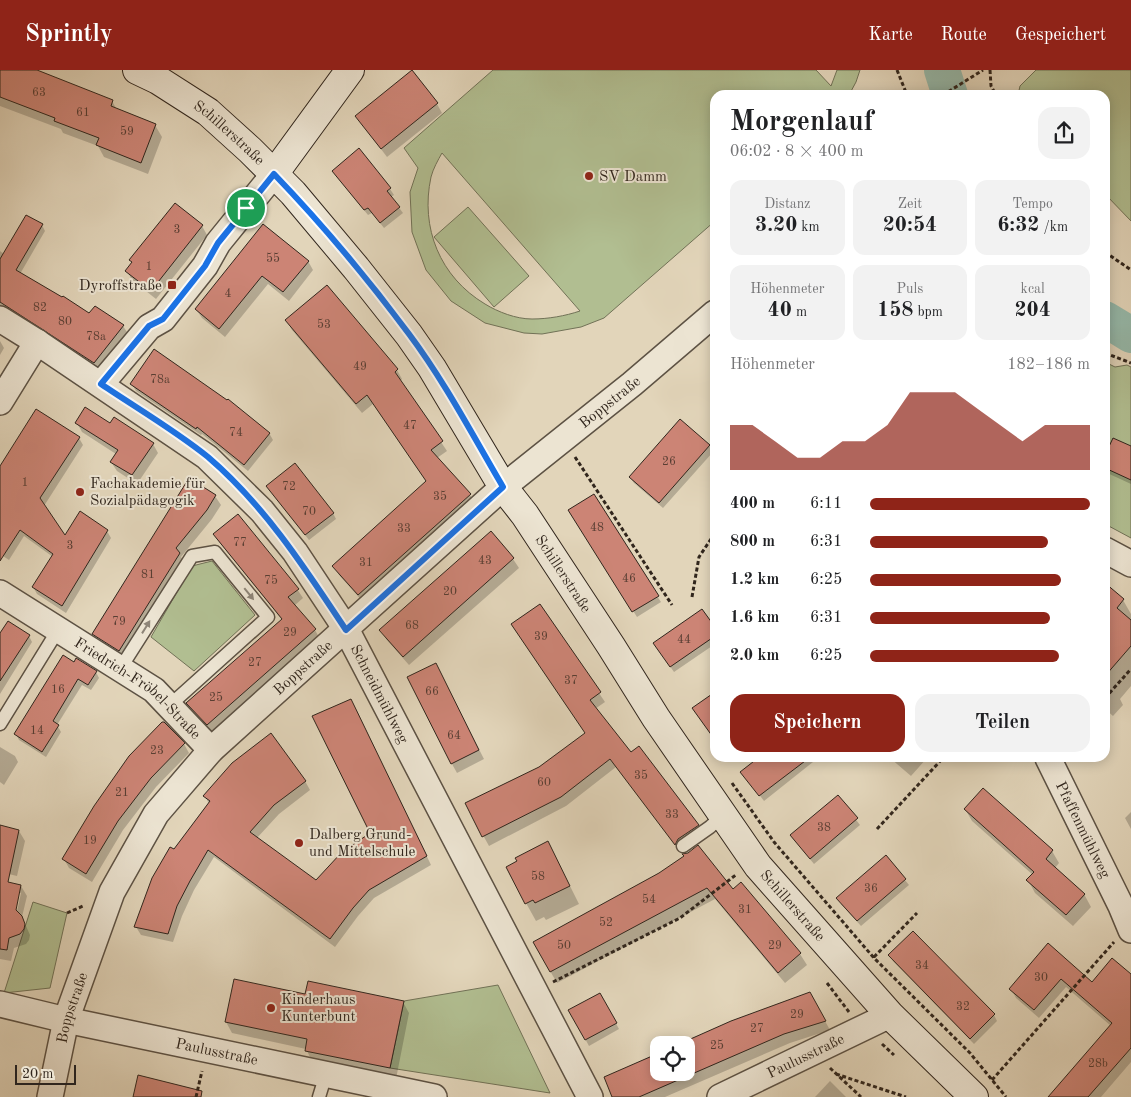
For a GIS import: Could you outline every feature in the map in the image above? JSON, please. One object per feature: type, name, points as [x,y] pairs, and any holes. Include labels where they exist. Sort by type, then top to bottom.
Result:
[{"type":"main road","points":[[274,174],[350,70]]},
{"type":"main road","name":"Schillerstraße","points":[[153,73],[208,112],[293,193],[409,335],[447,392],[503,487],[525,515],[656,718],[754,860],[864,966],[890,1015],[985,1087]]},
{"type":"street","points":[[101,384],[149,326],[163,319],[205,266],[218,243],[274,174]]},
{"type":"street","name":"Boppstraße","points":[[50,1097],[66,1020],[112,892],[156,814],[211,750],[503,487],[632,384],[710,317]]},
{"type":"street","name":"Schneidmühlweg","points":[[0,319],[101,384],[208,457],[262,511],[295,552],[346,630],[590,1097]]},
{"type":"street","points":[[0,402],[37,342]]},
{"type":"street","points":[[1110,553],[1131,564]]},
{"type":"street","name":"Friedrich-Fröbel-Straße","points":[[0,593],[154,690],[211,750]]},
{"type":"street","name":"Pfaffenmühlweg","points":[[1050,762],[1130,928]]},
{"type":"street","name":"Paulusstraße","points":[[0,1004],[322,1086],[434,1097]]},
{"type":"street","name":"Paulusstraße","points":[[720,1097],[890,1015]]},
{"type":"lane","points":[[120,668],[192,556],[215,552],[268,617],[169,706]]},
{"type":"lane","name":"Friedrich-Fröbel-Straße","points":[[0,724],[58,630]]},
{"type":"lane","points":[[683,846],[710,827],[723,814]]},
{"type":"path","points":[[897,70],[905,90]]},
{"type":"path","points":[[951,90],[983,70]]},
{"type":"path","points":[[990,70],[991,86],[993,90]]},
{"type":"path","points":[[1110,255],[1131,270]]},
{"type":"path","points":[[1110,355],[1131,363]]},
{"type":"path","points":[[564,439],[672,605]]},
{"type":"path","points":[[692,597],[699,557],[710,540]]},
{"type":"path","points":[[1110,692],[1131,669]]},
{"type":"path","points":[[877,829],[938,762]]},
{"type":"path","points":[[729,778],[864,966],[970,1054],[985,1087],[1006,1097]]},
{"type":"path","points":[[535,992],[680,918],[754,860]]},
{"type":"path","points":[[864,966],[917,913]]},
{"type":"path","points":[[985,1087],[1130,928]]},
{"type":"path","points":[[813,1052],[861,1097]]},
{"type":"path","points":[[836,1074],[906,1097]]},
{"type":"green space","name":"SV Damm","points":[[493,70],[816,70],[831,86],[837,70],[860,70],[852,90],[710,90],[710,225],[604,318],[581,327],[542,334],[524,333],[485,323],[451,301],[426,270],[412,232],[410,192],[418,168],[404,148]],"holes":[[[442,153],[580,311],[562,316],[526,319],[501,312],[469,293],[456,280],[437,250],[428,215],[431,177]]]},
{"type":"green space","points":[[1036,70],[1131,70],[1131,221],[1110,199],[1110,90],[1019,90],[1020,86]]},
{"type":"green space","points":[[468,207],[529,276],[494,307],[434,237]]},
{"type":"green space","points":[[1110,364],[1115,367],[1127,365],[1131,367],[1131,538],[1110,527]]},
{"type":"green space","points":[[212,561],[255,615],[194,671],[151,637],[192,566]]},
{"type":"green space","points":[[33,902],[67,913],[50,988],[4,993]]},
{"type":"green space","points":[[498,985],[550,1093],[390,1068],[404,1001]]},
{"type":"building","points":[[0,70],[37,70],[113,100],[111,106],[156,124],[141,163],[96,145],[99,138],[54,121],[55,118],[0,97]]},
{"type":"building","points":[[412,70],[438,103],[381,149],[355,116]]},
{"type":"building","points":[[359,148],[391,188],[387,191],[400,207],[380,223],[368,208],[364,210],[332,171]]},
{"type":"building","points":[[175,203],[203,225],[151,291],[125,271],[132,262],[129,260]]},
{"type":"building","points":[[26,215],[43,224],[16,270],[89,313],[95,306],[124,325],[94,363],[0,302],[0,259]]},
{"type":"building","points":[[263,224],[309,261],[283,292],[262,276],[219,329],[195,309]]},
{"type":"building","points":[[327,285],[398,369],[395,372],[443,441],[431,450],[471,494],[358,595],[332,566],[426,481],[367,395],[356,404],[285,320]]},
{"type":"building","points":[[154,349],[228,399],[270,433],[244,465],[197,427],[196,429],[130,384]]},
{"type":"building","points":[[85,407],[110,423],[114,417],[154,443],[132,475],[110,462],[118,450],[75,423]]},
{"type":"building","points":[[36,409],[80,437],[40,498],[65,535],[80,511],[108,530],[62,606],[32,587],[53,554],[20,530],[0,561],[0,466]]},
{"type":"building","points":[[680,419],[710,445],[659,503],[629,477]]},
{"type":"building","points":[[1113,438],[1131,446],[1131,480],[1110,470],[1110,444]]},
{"type":"building","points":[[295,463],[334,513],[305,535],[266,486]]},
{"type":"building","points":[[189,478],[216,495],[207,510],[176,548],[180,553],[119,651],[92,634]]},
{"type":"building","points":[[594,494],[659,596],[632,612],[568,510]]},
{"type":"building","points":[[238,514],[299,589],[288,597],[316,629],[207,725],[186,703],[282,619],[213,534]]},
{"type":"building","points":[[491,531],[514,558],[403,657],[379,630]]},
{"type":"building","points":[[1110,587],[1124,599],[1117,608],[1131,620],[1131,646],[1110,670]]},
{"type":"building","points":[[540,604],[601,692],[590,700],[631,752],[639,746],[699,825],[678,839],[675,845],[610,759],[561,797],[482,837],[465,803],[539,767],[585,733],[511,624]]},
{"type":"building","points":[[702,609],[710,620],[710,639],[670,667],[653,643]]},
{"type":"building","points":[[8,621],[30,635],[0,681],[0,633]]},
{"type":"building","points":[[63,655],[74,662],[76,658],[97,671],[88,685],[78,679],[53,721],[59,725],[42,752],[14,734]]},
{"type":"building","points":[[436,663],[479,750],[451,764],[407,677]]},
{"type":"building","points":[[710,695],[710,733],[692,708]]},
{"type":"building","points":[[351,699],[427,856],[369,890],[330,939],[208,850],[177,906],[168,934],[134,927],[152,878],[170,847],[174,849],[210,801],[203,796],[232,763],[271,733],[306,781],[274,805],[250,832],[316,880],[341,853],[370,833],[312,716]]},
{"type":"building","points":[[162,722],[185,743],[151,778],[118,821],[86,874],[62,859],[94,806],[129,756]]},
{"type":"building","points":[[753,762],[804,762],[759,796],[740,772]]},
{"type":"building","points":[[983,788],[1053,850],[1046,859],[1085,894],[1066,915],[1026,880],[1034,872],[964,809]]},
{"type":"building","points":[[838,795],[858,818],[810,859],[790,835]]},
{"type":"building","points":[[0,825],[19,830],[8,882],[21,885],[16,910],[22,916],[25,924],[20,934],[9,938],[7,950],[0,949]]},
{"type":"building","points":[[548,841],[570,886],[535,903],[533,900],[525,904],[506,867],[517,861],[515,858]]},
{"type":"building","points":[[698,845],[733,889],[741,882],[801,953],[778,973],[707,888],[550,972],[533,942],[659,873],[684,856],[682,854],[688,853]]},
{"type":"building","points":[[886,855],[906,879],[857,921],[836,898]]},
{"type":"building","points":[[913,931],[995,1014],[970,1039],[888,955]]},
{"type":"building","points":[[1048,943],[1092,982],[1112,958],[1131,974],[1131,1048],[1088,1097],[1048,1097],[1112,1023],[1061,979],[1034,1010],[1009,989]]},
{"type":"building","points":[[234,979],[305,994],[308,981],[404,1001],[390,1068],[305,1051],[307,1039],[225,1022]]},
{"type":"building","points":[[810,992],[826,1021],[784,1034],[695,1073],[695,1037],[731,1021]]},
{"type":"building","points":[[600,993],[617,1023],[585,1040],[568,1010]]},
{"type":"building","points":[[650,1057],[650,1081],[676,1081],[639,1097],[612,1097],[604,1077]]},
{"type":"building","points":[[138,1075],[202,1091],[201,1097],[133,1097]]},
{"type":"waterway","points":[[942,70],[948,90]]},
{"type":"waterway","points":[[1110,322],[1131,335]]},
{"type":"place","name":"SV Damm","points":[[589,176]]},
{"type":"place","name":"Dyroffstraße","points":[[172,285]]},
{"type":"place","name":"Fachakademie für Sozialpädagogik","points":[[80,492]]},
{"type":"place","name":"Dalberg Grund- und Mittelschule","points":[[299,843]]},
{"type":"place","name":"Kinderhaus Kunterbunt","points":[[271,1008]]},
{"type":"route","points":[[274,174],[293,193],[409,335],[447,392],[503,487],[346,630],[295,552],[262,511],[208,457],[101,384],[149,326],[163,319],[205,266],[218,243],[246,208],[274,174]]}]
